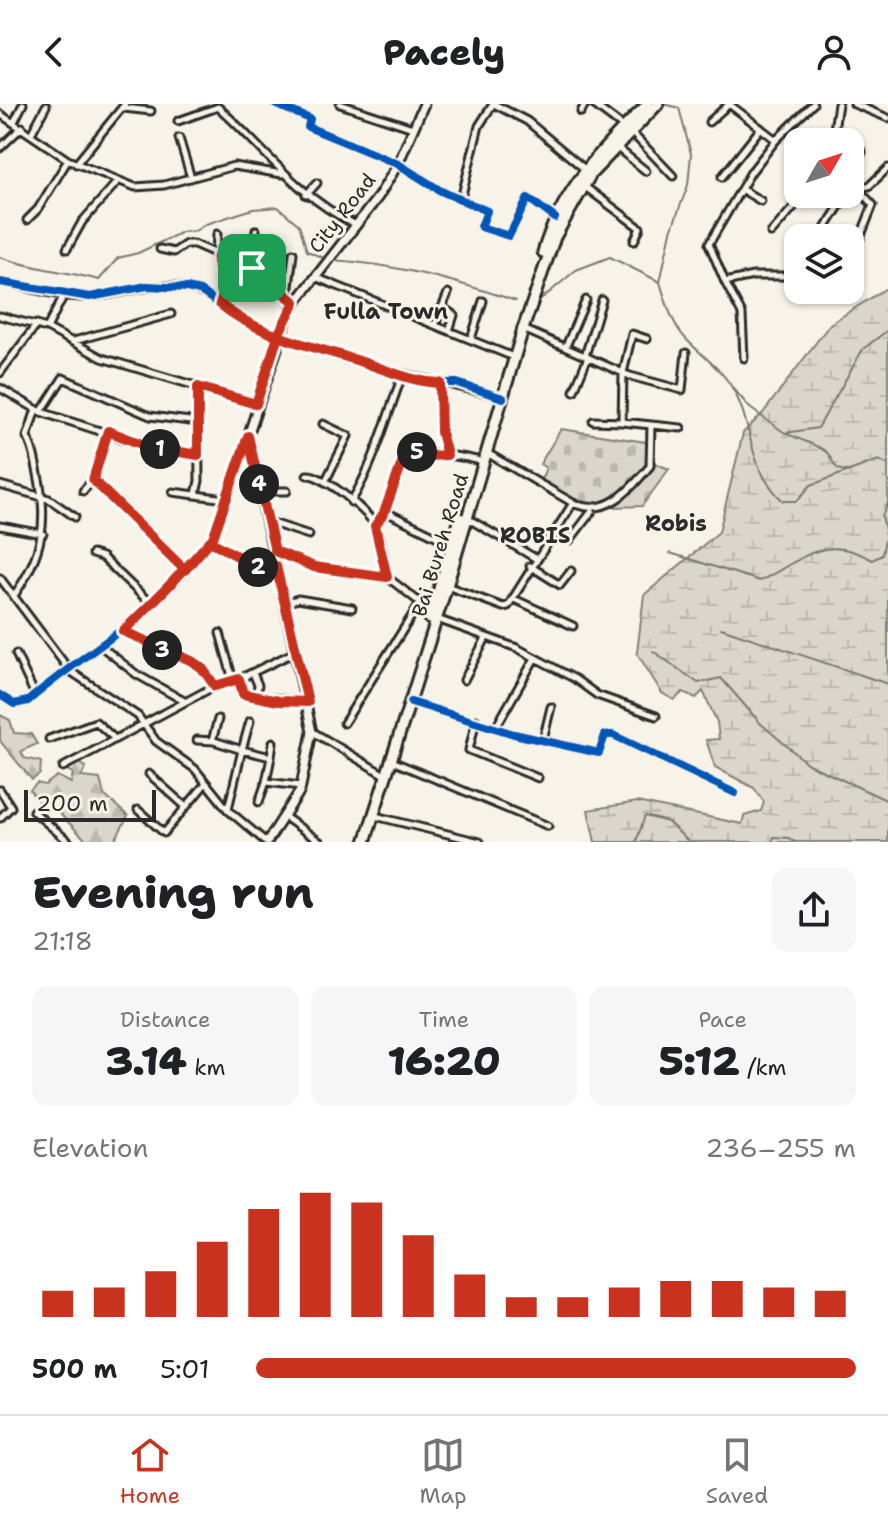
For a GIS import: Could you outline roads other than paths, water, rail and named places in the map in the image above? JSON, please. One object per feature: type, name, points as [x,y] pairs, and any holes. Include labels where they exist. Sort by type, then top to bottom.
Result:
[{"type":"highway","name":"Bai Bureh Road","points":[[501,397],[511,356],[555,237],[588,172],[648,104]]},
{"type":"highway","name":"Bai Bureh Road","points":[[362,842],[375,816],[411,702],[434,615],[447,586],[455,545],[466,518],[555,218],[588,172],[626,130],[658,104]]},
{"type":"highway","name":"Bai Bureh Road","points":[[362,842],[483,459]]},
{"type":"main road","name":"City Road","points":[[269,841],[301,786],[312,732],[308,702],[275,569],[275,551],[248,436],[279,333],[295,302],[378,197],[398,164],[424,104]]},
{"type":"street","points":[[14,122],[23,104]]},
{"type":"street","points":[[275,104],[310,119],[308,127],[398,164],[487,211],[481,227],[509,236],[528,198],[555,218]]},
{"type":"street","points":[[340,104],[413,128]]},
{"type":"street","points":[[461,199],[479,126],[494,104],[527,121],[588,172]]},
{"type":"street","points":[[581,112],[585,104]]},
{"type":"street","points":[[593,104],[626,130],[673,176]]},
{"type":"street","points":[[709,122],[729,104],[776,140]]},
{"type":"street","points":[[744,358],[742,314],[709,244],[741,189],[776,140],[813,104]]},
{"type":"street","points":[[834,128],[838,104]]},
{"type":"street","points":[[854,104],[888,118]]},
{"type":"street","points":[[31,134],[46,106]]},
{"type":"street","points":[[76,164],[124,106],[151,111]]},
{"type":"street","points":[[178,121],[218,107],[255,140],[282,174],[306,195],[324,209],[354,224]]},
{"type":"street","points":[[0,114],[68,160],[117,182],[150,187],[234,166],[282,174]]},
{"type":"street","points":[[0,148],[22,127]]},
{"type":"street","points":[[722,177],[761,128]]},
{"type":"street","points":[[179,138],[191,178]]},
{"type":"street","points":[[614,145],[646,171]]},
{"type":"street","points":[[27,220],[38,209],[68,160]]},
{"type":"street","points":[[864,186],[888,168]]},
{"type":"street","points":[[882,173],[888,178]]},
{"type":"street","points":[[67,249],[82,222],[117,182]]},
{"type":"street","points":[[306,195],[317,183]]},
{"type":"street","points":[[584,185],[640,228],[634,241]]},
{"type":"street","points":[[741,189],[761,201]]},
{"type":"street","points":[[864,195],[873,205],[864,228]]},
{"type":"street","points":[[771,233],[793,208]]},
{"type":"street","points":[[252,268],[256,230]]},
{"type":"street","points":[[217,234],[217,262],[226,288],[220,304]]},
{"type":"street","points":[[160,249],[174,252],[189,243],[252,268],[295,302]]},
{"type":"street","points":[[287,296],[293,253]]},
{"type":"street","points":[[315,276],[511,356]]},
{"type":"street","points":[[725,282],[753,276],[784,276]]},
{"type":"street","points":[[0,282],[90,297],[169,285],[200,291],[244,321],[402,376],[457,383],[501,397]]},
{"type":"street","points":[[435,325],[448,293]]},
{"type":"street","points":[[47,328],[64,295]]},
{"type":"street","points":[[566,346],[586,300]]},
{"type":"street","points":[[574,391],[602,300]]},
{"type":"street","points":[[471,339],[483,301]]},
{"type":"street","points":[[442,307],[454,315],[449,331]]},
{"type":"street","points":[[73,341],[171,314]]},
{"type":"street","points":[[0,316],[47,328],[102,358],[256,404]]},
{"type":"street","points":[[0,373],[37,324]]},
{"type":"street","points":[[522,328],[623,373],[682,390],[686,353]]},
{"type":"street","points":[[622,422],[623,373],[632,334],[647,339]]},
{"type":"street","points":[[351,502],[379,447],[380,436],[402,376]]},
{"type":"street","points":[[15,594],[31,571],[43,534],[43,497],[27,437],[38,410],[63,378],[142,409],[150,416],[198,422]]},
{"type":"street","points":[[440,383],[441,432],[447,455]]},
{"type":"street","points":[[196,494],[198,387]]},
{"type":"street","points":[[0,388],[38,410],[149,447],[198,455]]},
{"type":"street","points":[[593,421],[681,428]]},
{"type":"street","points":[[323,424],[348,436],[325,482]]},
{"type":"street","points":[[375,526],[384,511],[407,447],[429,456],[483,459],[573,503],[593,510],[605,509],[647,469],[651,460],[651,425]]},
{"type":"street","points":[[83,491],[94,482],[108,431]]},
{"type":"street","points":[[0,695],[14,704],[35,695],[123,631],[152,605],[210,541],[248,436]]},
{"type":"street","points":[[307,475],[313,474],[325,482],[375,526],[387,577]]},
{"type":"street","points":[[94,482],[185,570]]},
{"type":"street","points":[[0,485],[43,497],[75,517]]},
{"type":"street","points":[[260,491],[287,491]]},
{"type":"street","points":[[173,492],[226,499]]},
{"type":"street","points":[[447,586],[503,607],[514,599],[530,566],[573,503]]},
{"type":"street","points":[[555,531],[570,540],[593,510]]},
{"type":"street","points":[[384,511],[455,545]]},
{"type":"street","points":[[466,518],[535,558]]},
{"type":"street","points":[[266,521],[309,535]]},
{"type":"street","points":[[0,526],[43,534]]},
{"type":"street","points":[[210,541],[255,566],[275,569]]},
{"type":"street","points":[[275,551],[314,567],[387,577],[434,615],[535,658],[597,695],[656,716]]},
{"type":"street","points":[[92,554],[102,557],[152,605]]},
{"type":"street","points":[[530,566],[560,585],[571,571]]},
{"type":"street","points":[[0,578],[70,671],[118,700],[144,724],[156,741],[179,756],[228,810],[269,841]]},
{"type":"street","points":[[285,603],[298,599],[352,608]]},
{"type":"street","points":[[514,599],[573,626]]},
{"type":"street","points":[[344,723],[420,603]]},
{"type":"street","points":[[123,631],[192,661],[202,668],[215,686]]},
{"type":"street","points":[[220,633],[243,694],[308,702]]},
{"type":"street","points":[[464,680],[486,638]]},
{"type":"street","points":[[102,647],[136,674],[184,701]]},
{"type":"street","points":[[63,767],[184,701],[295,652]]},
{"type":"street","points":[[16,654],[35,695]]},
{"type":"street","points":[[496,727],[535,658]]},
{"type":"street","points":[[253,673],[258,685],[256,696]]},
{"type":"street","points":[[411,702],[599,753],[605,735],[613,735],[735,793]]},
{"type":"street","points":[[543,740],[551,707]]},
{"type":"street","points":[[212,741],[218,719]]},
{"type":"street","points":[[476,720],[469,750],[538,778]]},
{"type":"street","points":[[228,810],[250,721]]},
{"type":"street","points":[[49,739],[96,722],[115,739]]},
{"type":"street","points":[[312,732],[383,774]]},
{"type":"street","points":[[197,740],[271,757]]},
{"type":"street","points":[[259,802],[273,742]]},
{"type":"street","points":[[392,761],[548,826]]},
{"type":"street","points":[[149,774],[186,807]]},
{"type":"street","points":[[266,782],[301,786]]},
{"type":"street","points":[[138,810],[164,833],[206,783]]},
{"type":"street","points":[[0,790],[11,807],[0,818]]},
{"type":"street","points":[[33,811],[69,842]]},
{"type":"street","points":[[375,816],[480,842]]},
{"type":"street","points":[[285,817],[320,842]]},
{"type":"waterway","points":[[660,282],[671,231],[688,185],[691,154],[679,108],[664,104]]},
{"type":"waterway","points":[[0,257],[99,280],[118,258],[138,253],[182,232],[195,231],[206,224],[253,209],[278,207],[299,225],[307,251],[326,259]]},
{"type":"waterway","points":[[537,303],[576,270],[610,257],[660,282],[681,333],[730,384],[744,414],[762,472],[783,501],[797,501],[811,485],[879,460],[888,465]]},
{"type":"waterway","points":[[332,260],[426,274],[516,301]]},
{"type":"waterway","points":[[733,388],[750,408],[785,433],[818,428],[863,349],[888,330]]},
{"type":"waterway","points":[[786,433],[821,449],[837,468],[848,471]]},
{"type":"waterway","points":[[670,553],[760,581],[814,552],[827,549],[855,552],[872,560],[882,555],[886,534],[882,516],[888,503]]},
{"type":"waterway","points":[[721,628],[888,684]]},
{"type":"waterway","points":[[653,651],[698,683],[721,678],[760,723],[808,764],[888,801]]},
{"type":"waterway","points":[[636,842],[645,816],[668,822],[689,842]]},
{"type":"waterway","points":[[772,842],[774,837],[789,838],[795,842]]},
{"type":"district","name":"Fulla Town","points":[[386,311]]},
{"type":"district","name":"Robis","points":[[676,523]]},
{"type":"district","name":"ROBIS","points":[[535,535]]}]
